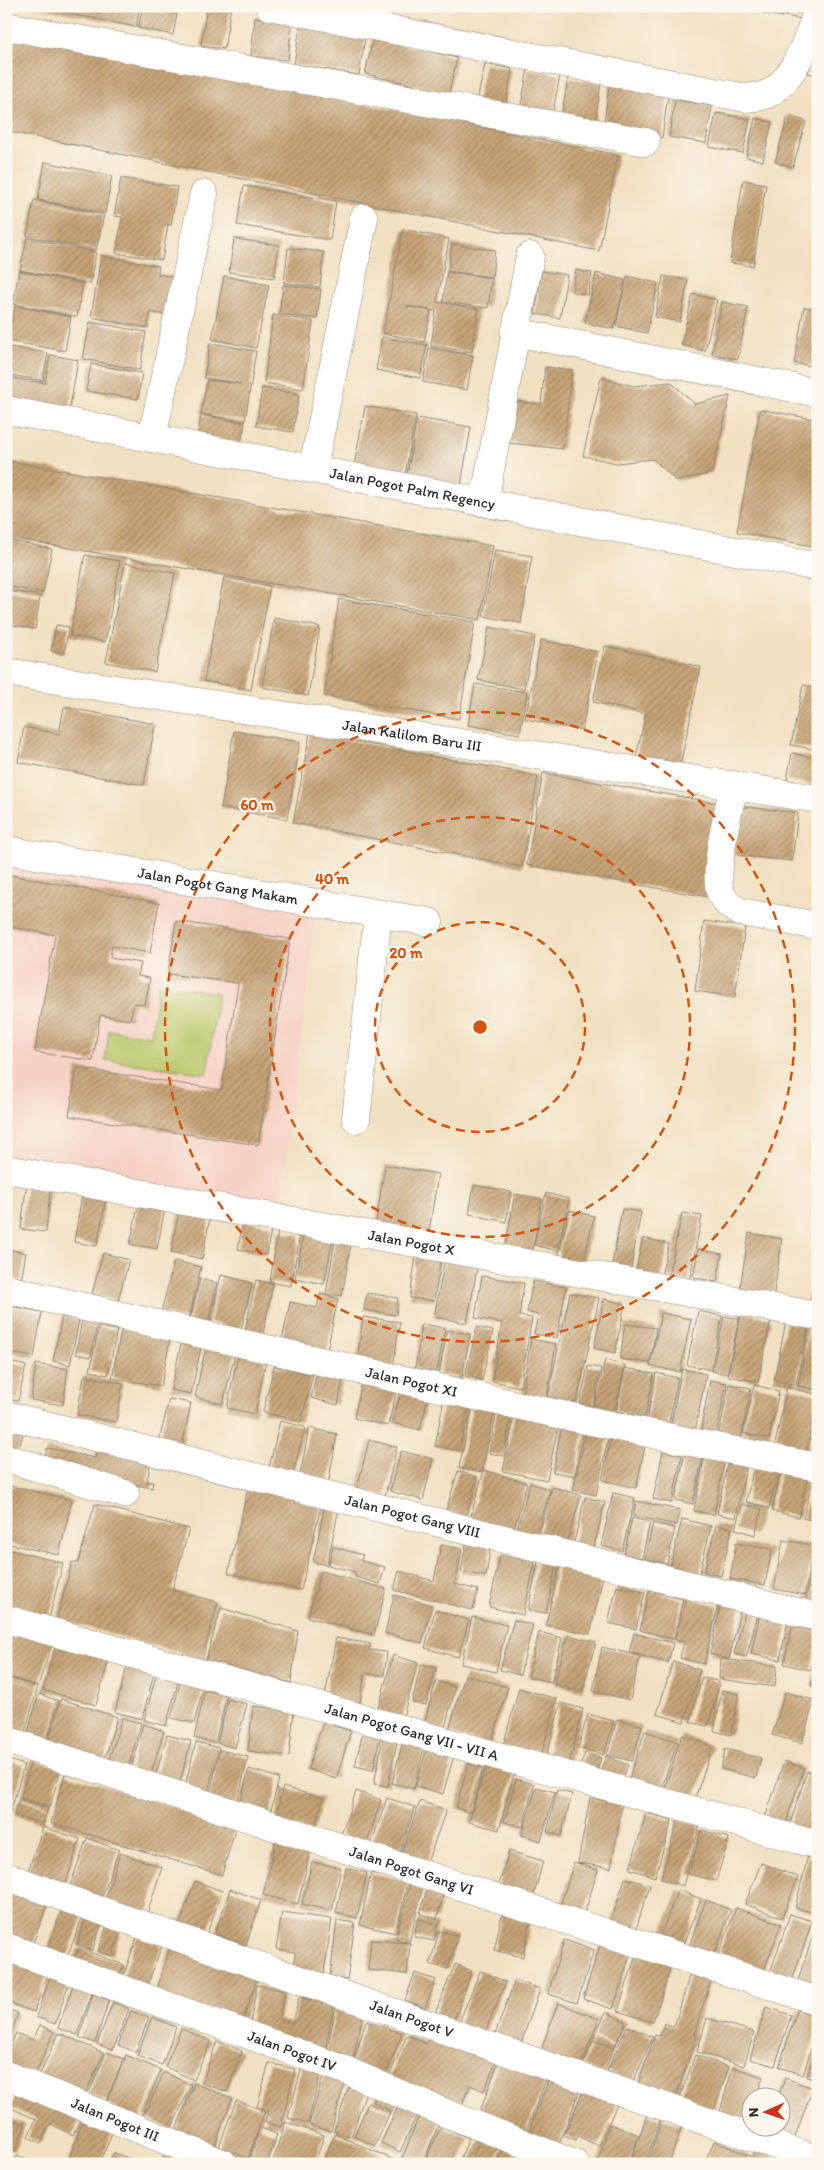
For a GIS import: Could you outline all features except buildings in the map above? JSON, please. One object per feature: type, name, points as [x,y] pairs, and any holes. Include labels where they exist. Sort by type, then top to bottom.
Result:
[{"type":"street","points":[[269,6],[746,98],[763,95],[782,84],[797,62],[818,10]]},
{"type":"street","points":[[6,26],[646,142]]},
{"type":"street","points":[[152,438],[204,194]]},
{"type":"street","points":[[313,468],[364,218]]},
{"type":"street","points":[[484,502],[530,256]]},
{"type":"street","points":[[515,332],[818,393]]},
{"type":"street","name":"Jalan Pogot Palm Regency","points":[[6,410],[818,567]]},
{"type":"street","name":"Jalan Kalilom Baru III","points":[[6,672],[818,799]]},
{"type":"street","points":[[734,785],[719,867],[720,893],[729,906],[740,912],[818,926]]},
{"type":"street","name":"Jalan Pogot Gang Makam","points":[[6,850],[429,922]]},
{"type":"street","points":[[356,1119],[378,914]]},
{"type":"street","name":"Jalan Pogot X","points":[[6,1169],[818,1316]]},
{"type":"street","name":"Jalan Pogot XI","points":[[6,1289],[329,1363],[713,1447],[818,1468]]},
{"type":"street","name":"Jalan Pogot Gang VIII","points":[[6,1415],[818,1617]]},
{"type":"street","points":[[6,1458],[125,1494]]},
{"type":"street","name":"Jalan Pogot Gang VII - VII A","points":[[6,1619],[818,1845]]},
{"type":"street","name":"Jalan Pogot Gang VI","points":[[6,1740],[818,2000]]},
{"type":"street","name":"Jalan Pogot V","points":[[6,1876],[818,2160]]},
{"type":"street","name":"Jalan Pogot IV","points":[[6,1947],[345,2070],[428,2106],[574,2164]]},
{"type":"street","name":"Jalan Pogot III","points":[[6,2075],[224,2164]]},
{"type":"shaded area","points":[[6,859],[317,908],[279,1213],[6,1165]]},
{"type":"green space","points":[[158,984],[218,993],[207,1074],[105,1060],[109,1030],[151,1036]]}]
